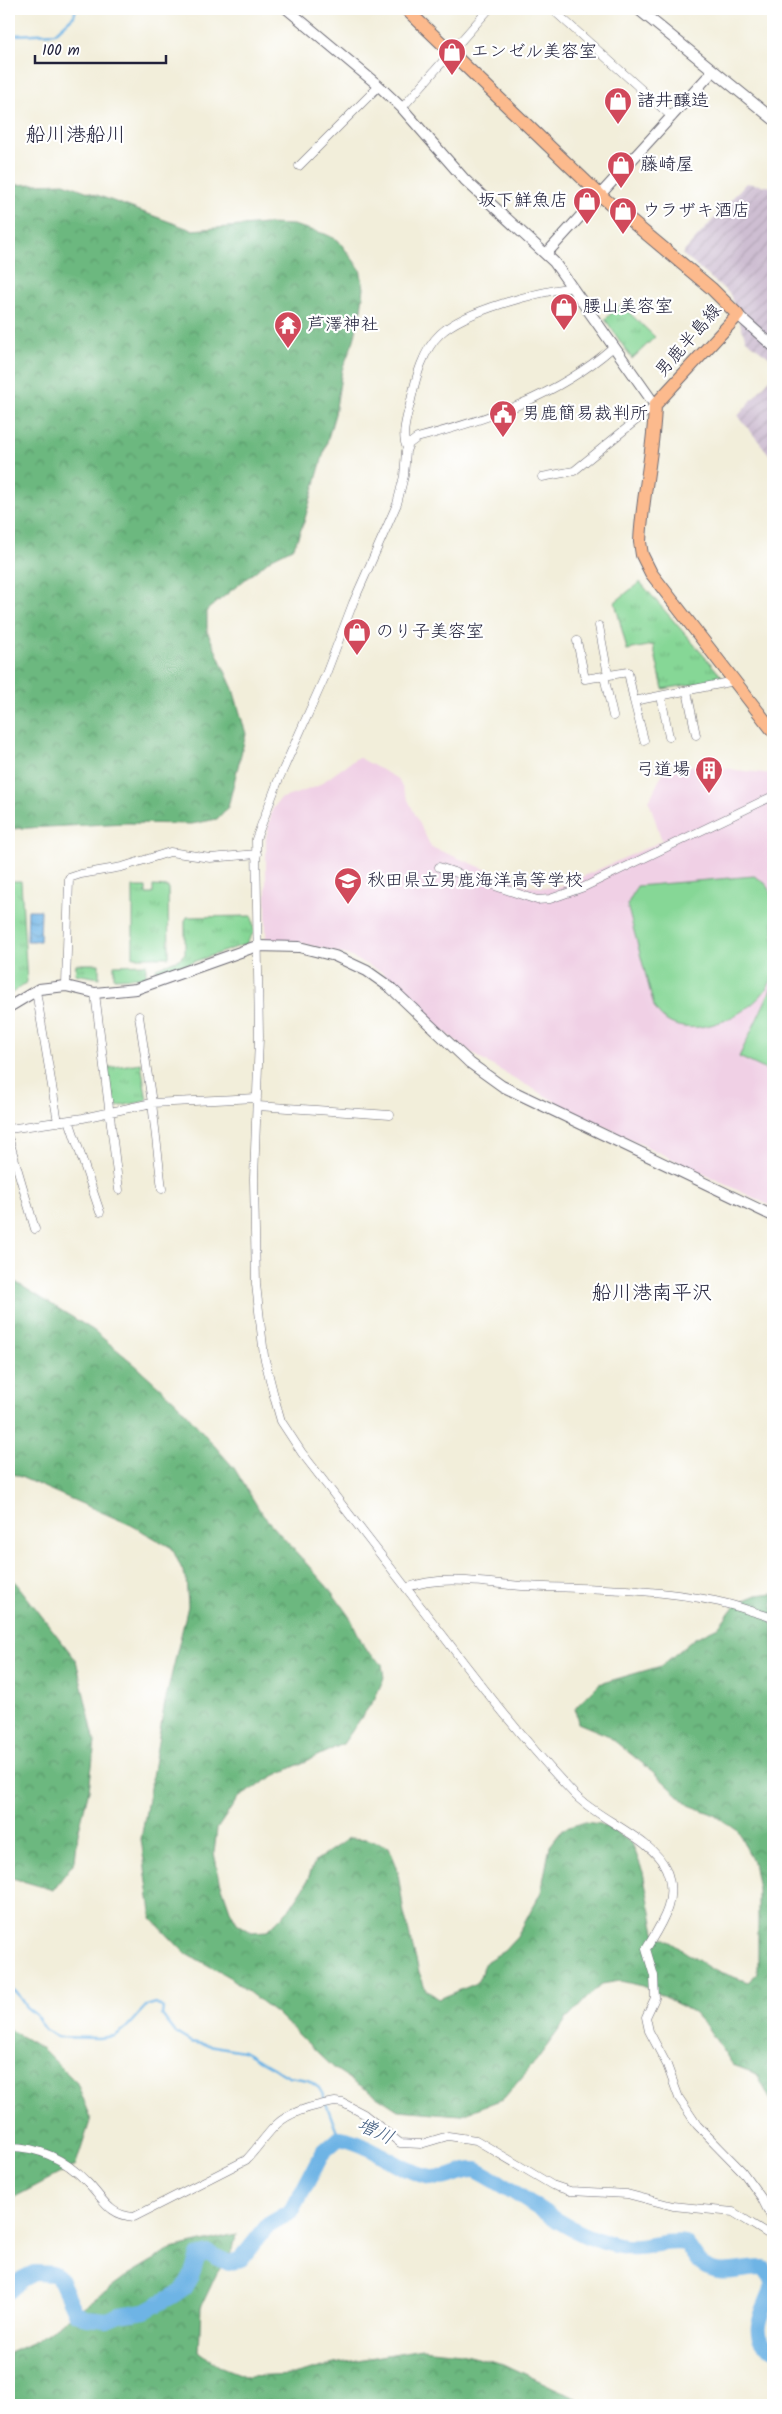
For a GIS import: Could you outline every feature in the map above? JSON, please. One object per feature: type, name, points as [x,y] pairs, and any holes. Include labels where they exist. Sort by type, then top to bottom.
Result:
[{"type":"main road","name":"男鹿半島線","points":[[406,9],[600,195],[711,288],[738,315],[654,406]]},
{"type":"main road","points":[[654,406],[654,433],[641,519],[640,542],[642,555],[651,573],[773,731]]},
{"type":"street","points":[[9,14],[12,9]]},
{"type":"street","points":[[287,9],[402,108],[465,180],[546,254],[573,287],[612,348],[654,406],[574,471],[542,477]]},
{"type":"street","points":[[402,108],[489,9]]},
{"type":"street","points":[[552,9],[672,117]]},
{"type":"street","points":[[638,9],[773,120]]},
{"type":"street","points":[[546,254],[713,71]]},
{"type":"street","points":[[299,166],[378,86]]},
{"type":"street","points":[[573,287],[550,290],[491,308],[452,324],[439,335],[423,360],[416,379],[404,438],[407,448],[404,476],[397,504],[353,603],[326,674],[278,781],[256,839],[259,1037],[254,1179],[254,1254],[264,1356],[281,1421],[302,1453],[406,1588],[527,1742],[577,1796],[596,1814],[645,1843],[666,1868],[671,1886],[668,1912],[646,1949],[654,1976],[655,1998],[646,2017],[649,2030],[667,2065],[683,2105],[698,2126],[742,2171],[761,2197],[773,2222]]},
{"type":"street","points":[[738,315],[773,346]]},
{"type":"street","points":[[407,448],[417,438],[486,419],[558,386],[591,366],[612,348]]},
{"type":"street","points":[[599,626],[612,716]]},
{"type":"street","points":[[576,641],[585,680],[628,672],[644,740]]},
{"type":"street","points":[[634,701],[735,681]]},
{"type":"street","points":[[687,690],[696,735]]},
{"type":"street","points":[[661,696],[669,737]]},
{"type":"street","points":[[439,867],[537,900],[550,899],[584,887],[773,796]]},
{"type":"street","points":[[66,986],[69,878],[122,867],[170,852],[210,858],[257,854]]},
{"type":"street","points":[[9,1007],[36,991],[66,986],[95,993],[136,989],[257,946],[300,947],[335,956],[367,971],[391,988],[470,1063],[502,1086],[773,1216]]},
{"type":"street","points":[[36,991],[58,1122]]},
{"type":"street","points":[[95,993],[119,1190]]},
{"type":"street","points":[[139,1016],[162,1189]]},
{"type":"street","points":[[9,1130],[152,1103],[257,1102],[390,1115]]},
{"type":"street","points":[[69,1120],[100,1212]]},
{"type":"street","points":[[9,1140],[35,1229]]},
{"type":"street","points":[[406,1588],[419,1583],[454,1582],[584,1587],[674,1594],[716,1601],[773,1618]]},
{"type":"street","points":[[9,2147],[37,2150],[58,2158],[88,2183],[113,2212],[122,2216],[134,2217],[246,2160],[260,2146],[276,2125],[288,2116],[335,2102],[343,2103],[364,2114],[400,2143],[421,2144],[448,2136],[470,2139],[508,2158],[552,2185],[570,2191],[627,2194],[673,2206],[732,2212],[751,2221],[773,2237]]},
{"type":"shaded area","points":[[746,183],[773,187],[773,360],[746,340],[730,294],[682,254]]},
{"type":"shaded area","points":[[773,375],[773,459],[738,416]]},
{"type":"shaded area","name":"秋田県立男鹿海洋高等学校","points":[[358,757],[398,779],[431,847],[527,886],[557,888],[662,841],[649,801],[662,774],[701,763],[736,770],[773,774],[773,1207],[570,1110],[479,1058],[440,1029],[382,972],[347,955],[294,941],[266,940],[266,838],[272,810],[280,799],[316,787]]},
{"type":"green space","points":[[64,183],[192,230],[266,224],[293,225],[325,234],[338,240],[360,269],[364,288],[354,340],[342,370],[335,414],[304,522],[294,547],[272,558],[207,610],[207,631],[233,689],[246,734],[228,807],[217,819],[192,824],[126,823],[9,829],[9,185]]},
{"type":"green space","points":[[621,305],[655,337],[632,359],[605,319]]},
{"type":"green space","points":[[640,582],[724,679],[663,689],[653,645],[627,650],[615,602]]},
{"type":"green space","points":[[754,876],[770,889],[773,900],[774,970],[766,989],[753,1003],[737,1014],[718,1023],[699,1027],[680,1026],[665,1020],[654,1006],[627,905],[637,886]]},
{"type":"green space","points":[[9,881],[21,881],[27,982],[9,995]]},
{"type":"green space","points":[[153,886],[168,887],[169,957],[133,957],[133,887],[146,887],[146,894],[153,894]]},
{"type":"green space","points":[[252,916],[254,932],[246,944],[157,974],[156,968],[179,959],[185,953],[185,921],[187,917]]},
{"type":"green space","points":[[76,964],[99,964],[99,978],[75,974]]},
{"type":"green space","points":[[146,964],[146,977],[114,978],[114,965]]},
{"type":"green space","points":[[773,985],[773,1073],[739,1057]]},
{"type":"green space","points":[[141,1063],[147,1101],[110,1108],[107,1068]]},
{"type":"green space","points":[[9,1278],[93,1330],[177,1403],[234,1468],[262,1514],[331,1591],[351,1619],[365,1649],[382,1664],[384,1678],[375,1698],[343,1744],[274,1776],[238,1798],[217,1829],[214,1853],[220,1881],[230,1910],[237,1923],[251,1932],[267,1931],[291,1907],[305,1886],[315,1861],[349,1838],[367,1839],[389,1847],[397,1867],[404,1913],[419,1972],[426,1990],[439,1999],[477,1983],[487,1961],[504,1951],[517,1937],[541,1892],[550,1846],[563,1829],[585,1822],[600,1824],[632,1843],[643,1872],[655,1932],[711,1969],[748,1982],[758,1973],[758,1889],[753,1862],[738,1831],[715,1815],[689,1805],[652,1771],[607,1735],[578,1723],[575,1708],[599,1684],[661,1666],[695,1638],[718,1627],[736,1604],[757,1595],[773,1593],[773,2105],[757,2074],[733,2065],[707,2027],[693,2012],[643,1986],[620,1981],[602,1984],[587,1998],[566,2020],[536,2061],[503,2099],[460,2115],[398,2110],[335,2069],[276,2013],[229,1977],[184,1952],[152,1919],[141,1839],[165,1702],[188,1606],[186,1578],[172,1548],[131,1525],[9,1472]]},
{"type":"green space","points":[[9,1574],[76,1660],[95,1742],[89,1790],[78,1833],[75,1861],[53,1890],[9,1877]]},
{"type":"green space","points":[[9,2029],[43,2049],[77,2083],[91,2118],[76,2165],[9,2200]]},
{"type":"green space","points":[[236,2234],[233,2250],[217,2273],[201,2307],[199,2352],[219,2366],[247,2377],[293,2375],[334,2364],[422,2349],[461,2353],[504,2364],[580,2400],[597,2405],[9,2405],[9,2353],[36,2341],[128,2275],[172,2249]]},
{"type":"water","points":[[28,910],[41,910],[40,941],[27,941]]},
{"type":"waterway","points":[[9,40],[14,35],[55,33],[74,16],[76,9]]},
{"type":"waterway","points":[[9,1988],[16,1992],[26,2007],[36,2015],[45,2029],[57,2037],[99,2038],[115,2036],[126,2028],[146,2006],[156,2003],[163,2008],[162,2015],[176,2033],[191,2042],[243,2051],[289,2077],[308,2080],[319,2088],[339,2138]]},
{"type":"waterway","name":"増川","points":[[9,2291],[22,2279],[34,2273],[55,2274],[61,2281],[75,2312],[87,2318],[107,2320],[119,2315],[145,2311],[184,2288],[191,2276],[198,2256],[208,2253],[229,2263],[241,2259],[268,2225],[292,2211],[323,2152],[339,2138],[363,2145],[407,2169],[431,2177],[438,2178],[476,2170],[563,2224],[600,2241],[628,2247],[669,2242],[685,2243],[699,2262],[706,2267],[722,2272],[764,2268],[773,2281]]},
{"type":"waterway","name":"増川","points":[[773,2286],[760,2320],[759,2329],[760,2337],[764,2344],[773,2349]]},
{"type":"place","name":"エンゼル美容室","points":[[452,76]]},
{"type":"place","name":"諸井醸造","points":[[618,125]]},
{"type":"place","name":"藤崎屋","points":[[621,189]]},
{"type":"place","name":"坂下鮮魚店","points":[[587,225]]},
{"type":"place","name":"ウラザキ酒店","points":[[623,235]]},
{"type":"place","name":"腰山美容室","points":[[564,331]]},
{"type":"place","name":"芦澤神社","points":[[288,349]]},
{"type":"place","name":"男鹿簡易裁判所","points":[[503,438]]},
{"type":"place","name":"のり子美容室","points":[[357,656]]},
{"type":"place","name":"弓道場","points":[[709,794]]},
{"type":"place","name":"秋田県立男鹿海洋高等学校","points":[[348,905]]},
{"type":"district","name":"船川港船川","points":[[76,136]]},
{"type":"district","name":"船川港南平沢","points":[[652,1294]]}]
